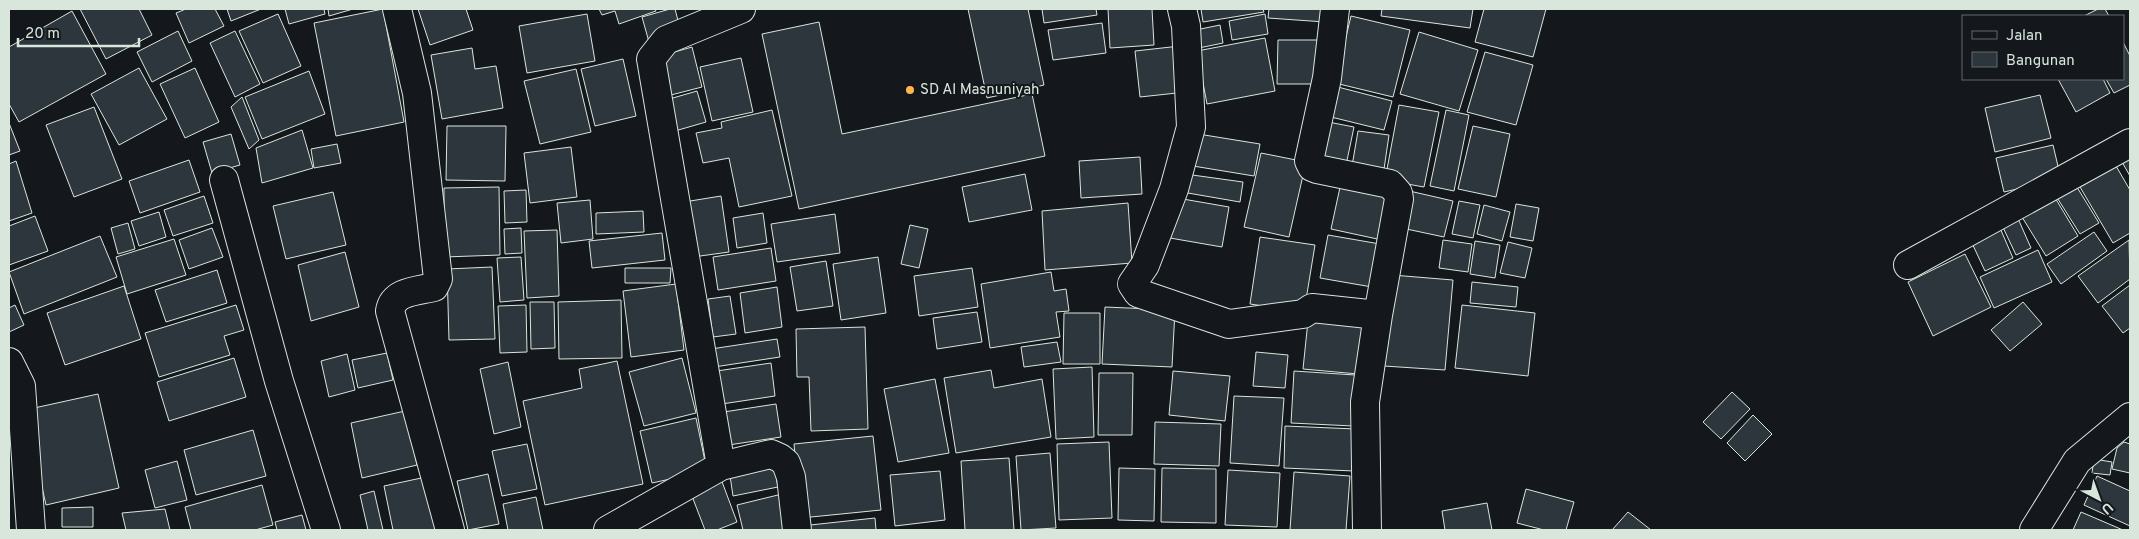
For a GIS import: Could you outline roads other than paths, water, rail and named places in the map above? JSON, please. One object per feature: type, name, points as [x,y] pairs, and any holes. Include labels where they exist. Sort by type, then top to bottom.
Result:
[{"type":"street","points":[[397,9],[417,93],[438,279],[434,286],[397,296],[391,303],[390,311],[450,530]]},
{"type":"street","points":[[721,466],[651,59],[666,40],[741,9]]},
{"type":"street","points":[[1182,9],[1186,26],[1191,127],[1174,190],[1145,265],[1132,284],[1134,288],[1138,293],[1230,324],[1303,314],[1312,308],[1378,315]]},
{"type":"street","points":[[1335,9],[1328,78],[1309,161],[1312,167],[1317,169],[1390,184],[1398,193],[1399,199],[1378,315],[1365,402],[1367,530]]},
{"type":"street","points":[[1908,264],[2130,143]]},
{"type":"street","points":[[224,180],[279,381],[326,530]]},
{"type":"street","points":[[9,362],[21,386],[31,530]]},
{"type":"street","points":[[2034,530],[2076,461],[2130,417]]},
{"type":"street","points":[[608,530],[721,466],[771,454],[780,458],[786,464],[791,477],[796,530]]},
{"type":"place","name":"SD Al Masnuniyah","points":[[910,90]]}]
